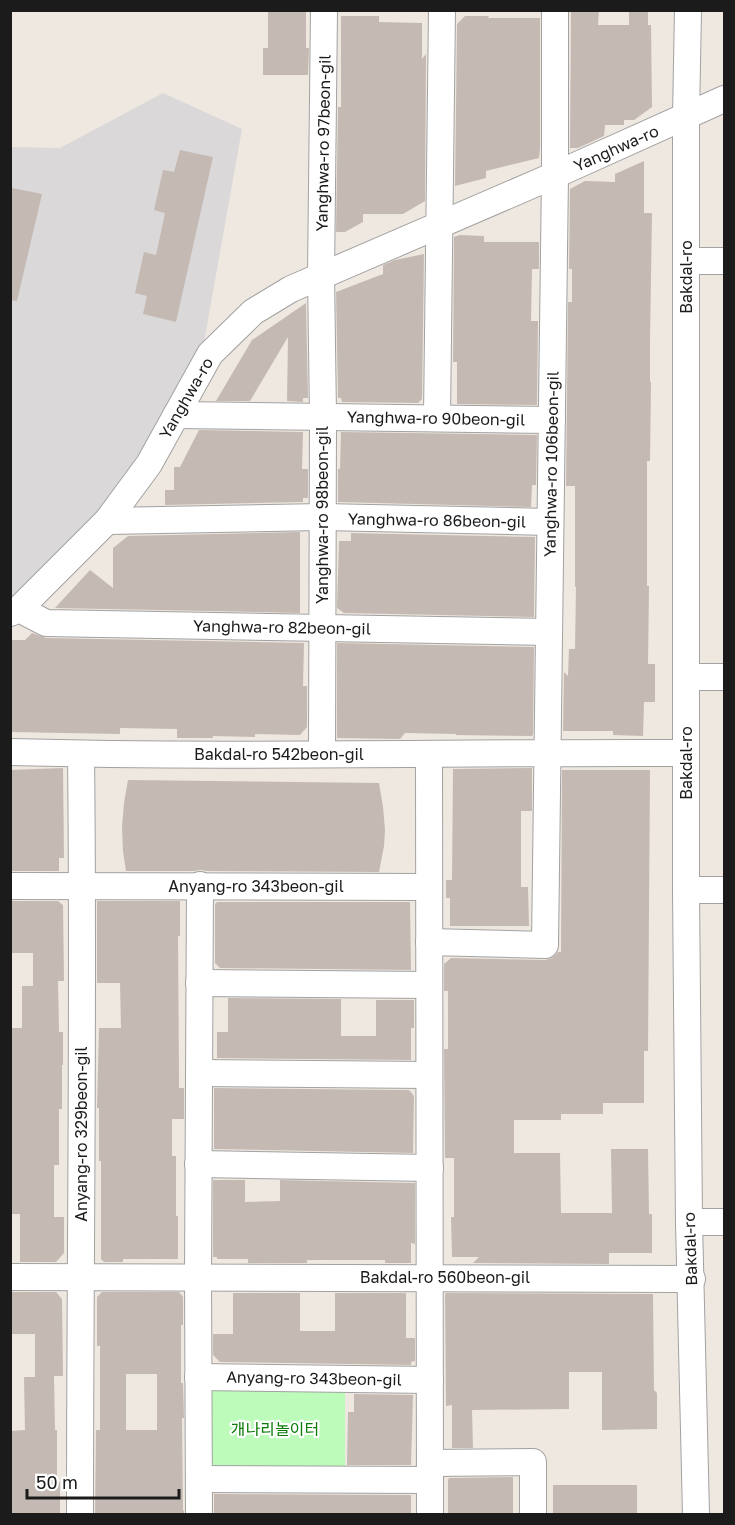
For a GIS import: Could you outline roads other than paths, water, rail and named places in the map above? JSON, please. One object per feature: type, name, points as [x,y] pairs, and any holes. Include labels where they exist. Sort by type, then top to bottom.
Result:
[{"type":"street","name":"Yanghwa-ro 97beon-gil","points":[[321,275],[324,10]]},
{"type":"street","points":[[437,417],[442,10]]},
{"type":"street","name":"Yanghwa-ro 106beon-gil","points":[[547,752],[555,10]]},
{"type":"street","name":"Bakdal-ro","points":[[688,10],[686,890],[689,1222],[696,1515]]},
{"type":"street","name":"Yanghwa-ro","points":[[14,611],[107,521],[149,464],[210,354],[252,312],[291,289],[321,275],[555,175],[724,99]]},
{"type":"street","points":[[686,261],[724,261]]},
{"type":"street","name":"Yanghwa-ro 98beon-gil","points":[[321,275],[323,416],[321,754]]},
{"type":"street","name":"Yanghwa-ro 90beon-gil","points":[[176,415],[552,420]]},
{"type":"street","name":"Yanghwa-ro 86beon-gil","points":[[107,521],[323,517],[550,522]]},
{"type":"street","name":"Yanghwa-ro 82beon-gil","points":[[14,611],[46,623],[549,632]]},
{"type":"street","points":[[686,677],[724,677]]},
{"type":"street","name":"Bakdal-ro 542beon-gil","points":[[10,752],[81,754],[686,753]]},
{"type":"street","points":[[429,942],[545,945],[547,752]]},
{"type":"street","name":"Anyang-ro 329beon-gil","points":[[80,1515],[81,754]]},
{"type":"street","points":[[429,754],[430,1515]]},
{"type":"street","points":[[199,1515],[200,885]]},
{"type":"street","name":"Anyang-ro 343beon-gil","points":[[10,886],[429,887]]},
{"type":"street","points":[[686,890],[724,890]]},
{"type":"street","points":[[199,984],[429,985]]},
{"type":"street","points":[[199,1073],[429,1075]]},
{"type":"street","points":[[198,1164],[430,1168]]},
{"type":"street","points":[[689,1222],[724,1222]]},
{"type":"street","name":"Bakdal-ro 560beon-gil","points":[[10,1277],[692,1279]]},
{"type":"street","name":"Anyang-ro 343beon-gil","points":[[198,1377],[430,1380]]},
{"type":"street","points":[[200,1479],[430,1471],[533,1462],[533,1515]]},
{"type":"park label","name":"개나리놀이터","points":[[275,1429]]}]
